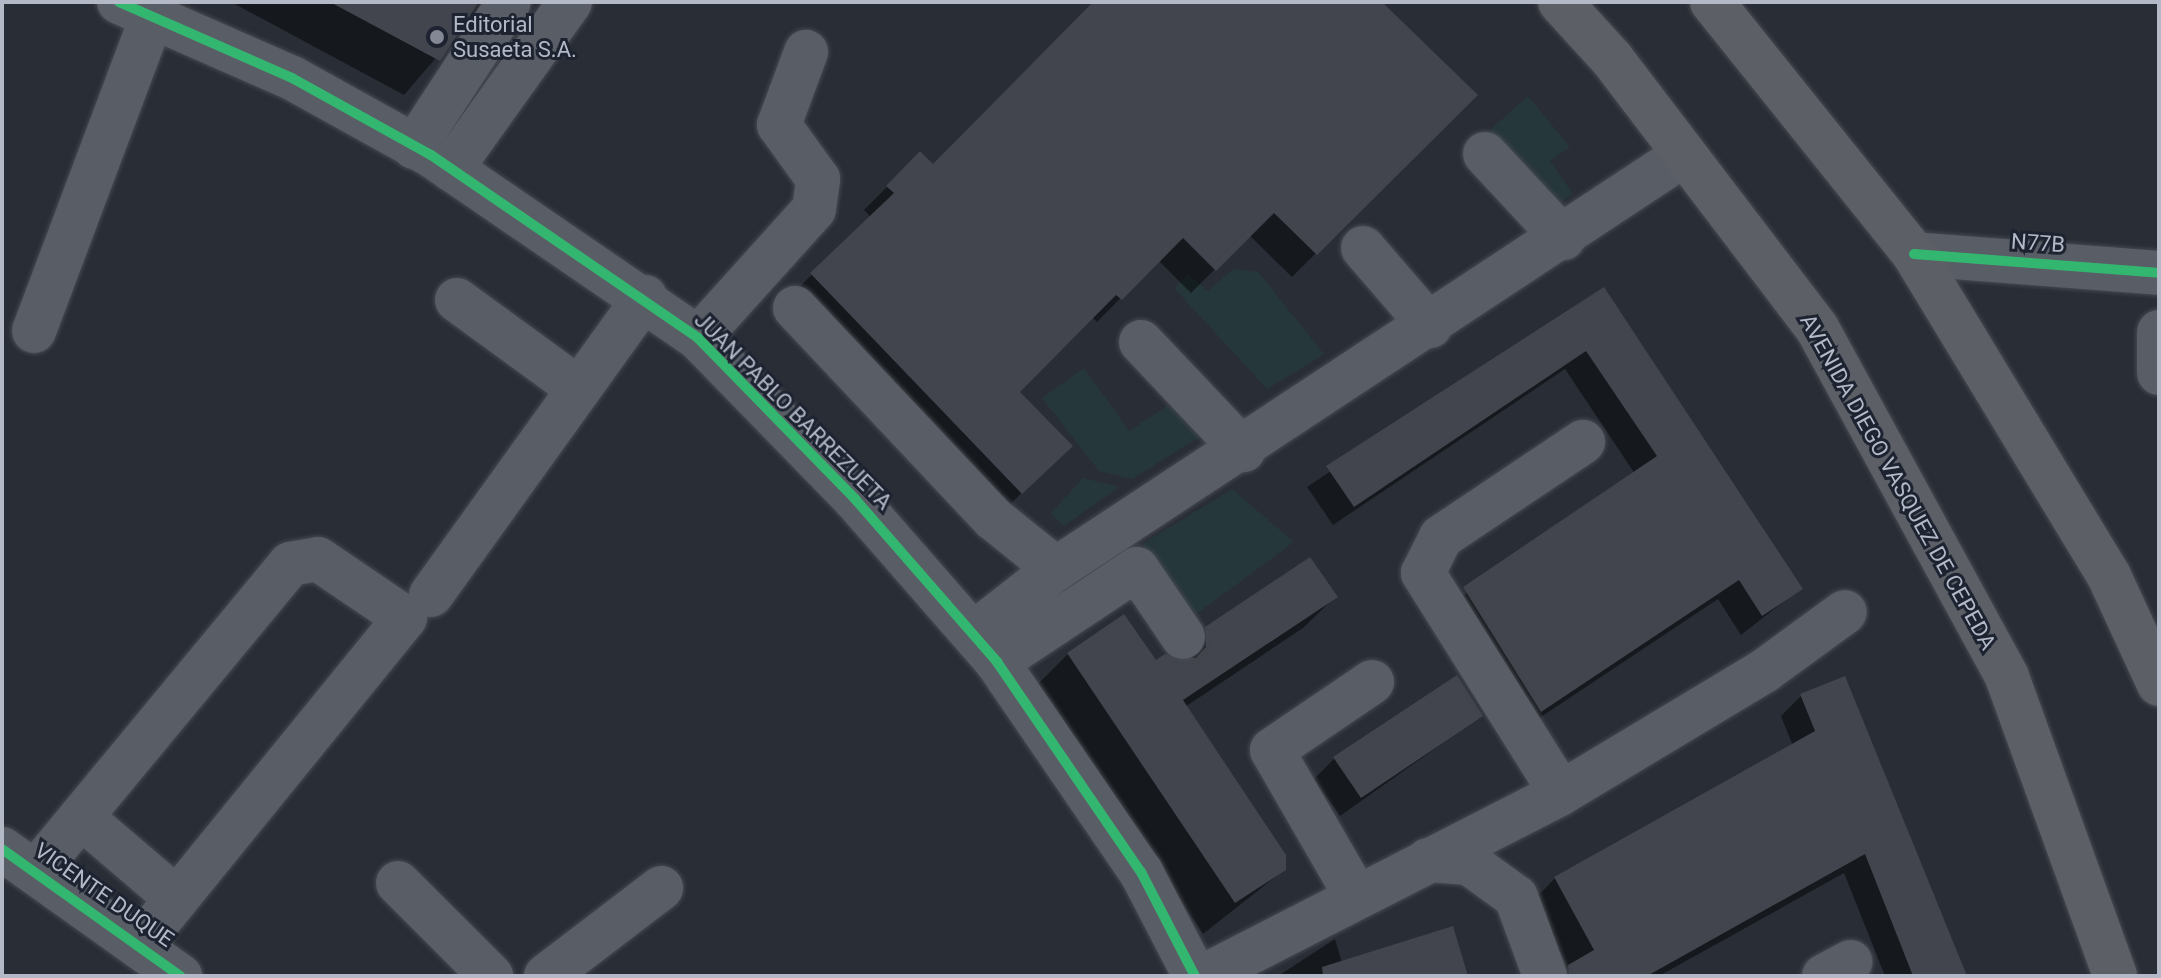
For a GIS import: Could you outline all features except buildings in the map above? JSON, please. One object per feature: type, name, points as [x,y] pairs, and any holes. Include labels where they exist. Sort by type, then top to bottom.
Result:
[{"type":"main road","name":"AVENIDA DIEGO VASQUEZ DE CEPEDA","points":[[1560,2],[1817,328],[2007,677],[2115,976]]},
{"type":"main road","points":[[1712,2],[1914,254],[2109,576],[2159,684]]},
{"type":"street","points":[[414,147],[509,2]]},
{"type":"street","points":[[451,169],[570,2]]},
{"type":"street","points":[[34,331],[136,8]]},
{"type":"street","name":"JUAN PABLO BARREZUETA","points":[[136,8],[292,78],[414,147],[645,297],[698,338],[985,647],[1141,872],[1195,976]]},
{"type":"street","points":[[698,338],[819,196],[818,179],[779,125],[806,52]]},
{"type":"street","points":[[1485,154],[1563,238]]},
{"type":"street","points":[[985,647],[1056,569],[1243,450],[1682,156]]},
{"type":"street","points":[[1363,248],[1430,326]]},
{"type":"street","name":"N77B","points":[[1914,254],[2159,273]]},
{"type":"street","points":[[431,595],[645,297]]},
{"type":"street","points":[[457,300],[579,389]]},
{"type":"street","points":[[795,308],[994,519],[1056,569]]},
{"type":"street","points":[[2159,332],[2159,373]]},
{"type":"street","points":[[1141,342],[1243,450]]},
{"type":"street","points":[[1561,793],[1423,573],[1441,537],[1583,442]]},
{"type":"street","points":[[19,860],[81,817],[290,564],[318,559],[405,618],[140,944]]},
{"type":"street","points":[[985,647],[1137,569],[1183,637]]},
{"type":"street","points":[[1204,976],[1355,894],[1561,793],[1764,671],[1845,612]]},
{"type":"street","points":[[1355,894],[1272,750],[1372,682]]},
{"type":"street","points":[[81,817],[177,899]]},
{"type":"street","name":"VICENTE DUQUE","points":[[19,860],[140,944],[180,976]]},
{"type":"street","points":[[1428,860],[1469,863],[1516,897],[1545,976]]},
{"type":"street","points":[[398,883],[491,976]]},
{"type":"street","points":[[546,976],[661,888]]},
{"type":"shaded area","points":[[1528,96],[1570,147],[1550,161],[1573,194],[1555,207],[1488,132]]},
{"type":"shaded area","points":[[1233,269],[1258,272],[1324,354],[1267,389],[1174,288],[1188,274],[1208,291]]},
{"type":"shaded area","points":[[1084,368],[1129,431],[1173,402],[1206,433],[1132,479],[1099,471],[1042,398]]},
{"type":"shaded area","points":[[1083,478],[1119,487],[1064,526],[1051,513]]},
{"type":"shaded area","points":[[1232,489],[1294,542],[1191,618],[1142,544]]},
{"type":"cycle path","points":[[119,2],[292,78],[431,155],[698,338],[855,499],[997,662],[1141,872],[1195,976]]},
{"type":"cycle path","points":[[1914,254],[2159,273]]},
{"type":"cycle path","points":[[2,849],[180,976]]},
{"type":"place","name":"Editorial Susaeta S.A.","points":[[437,37]]}]
